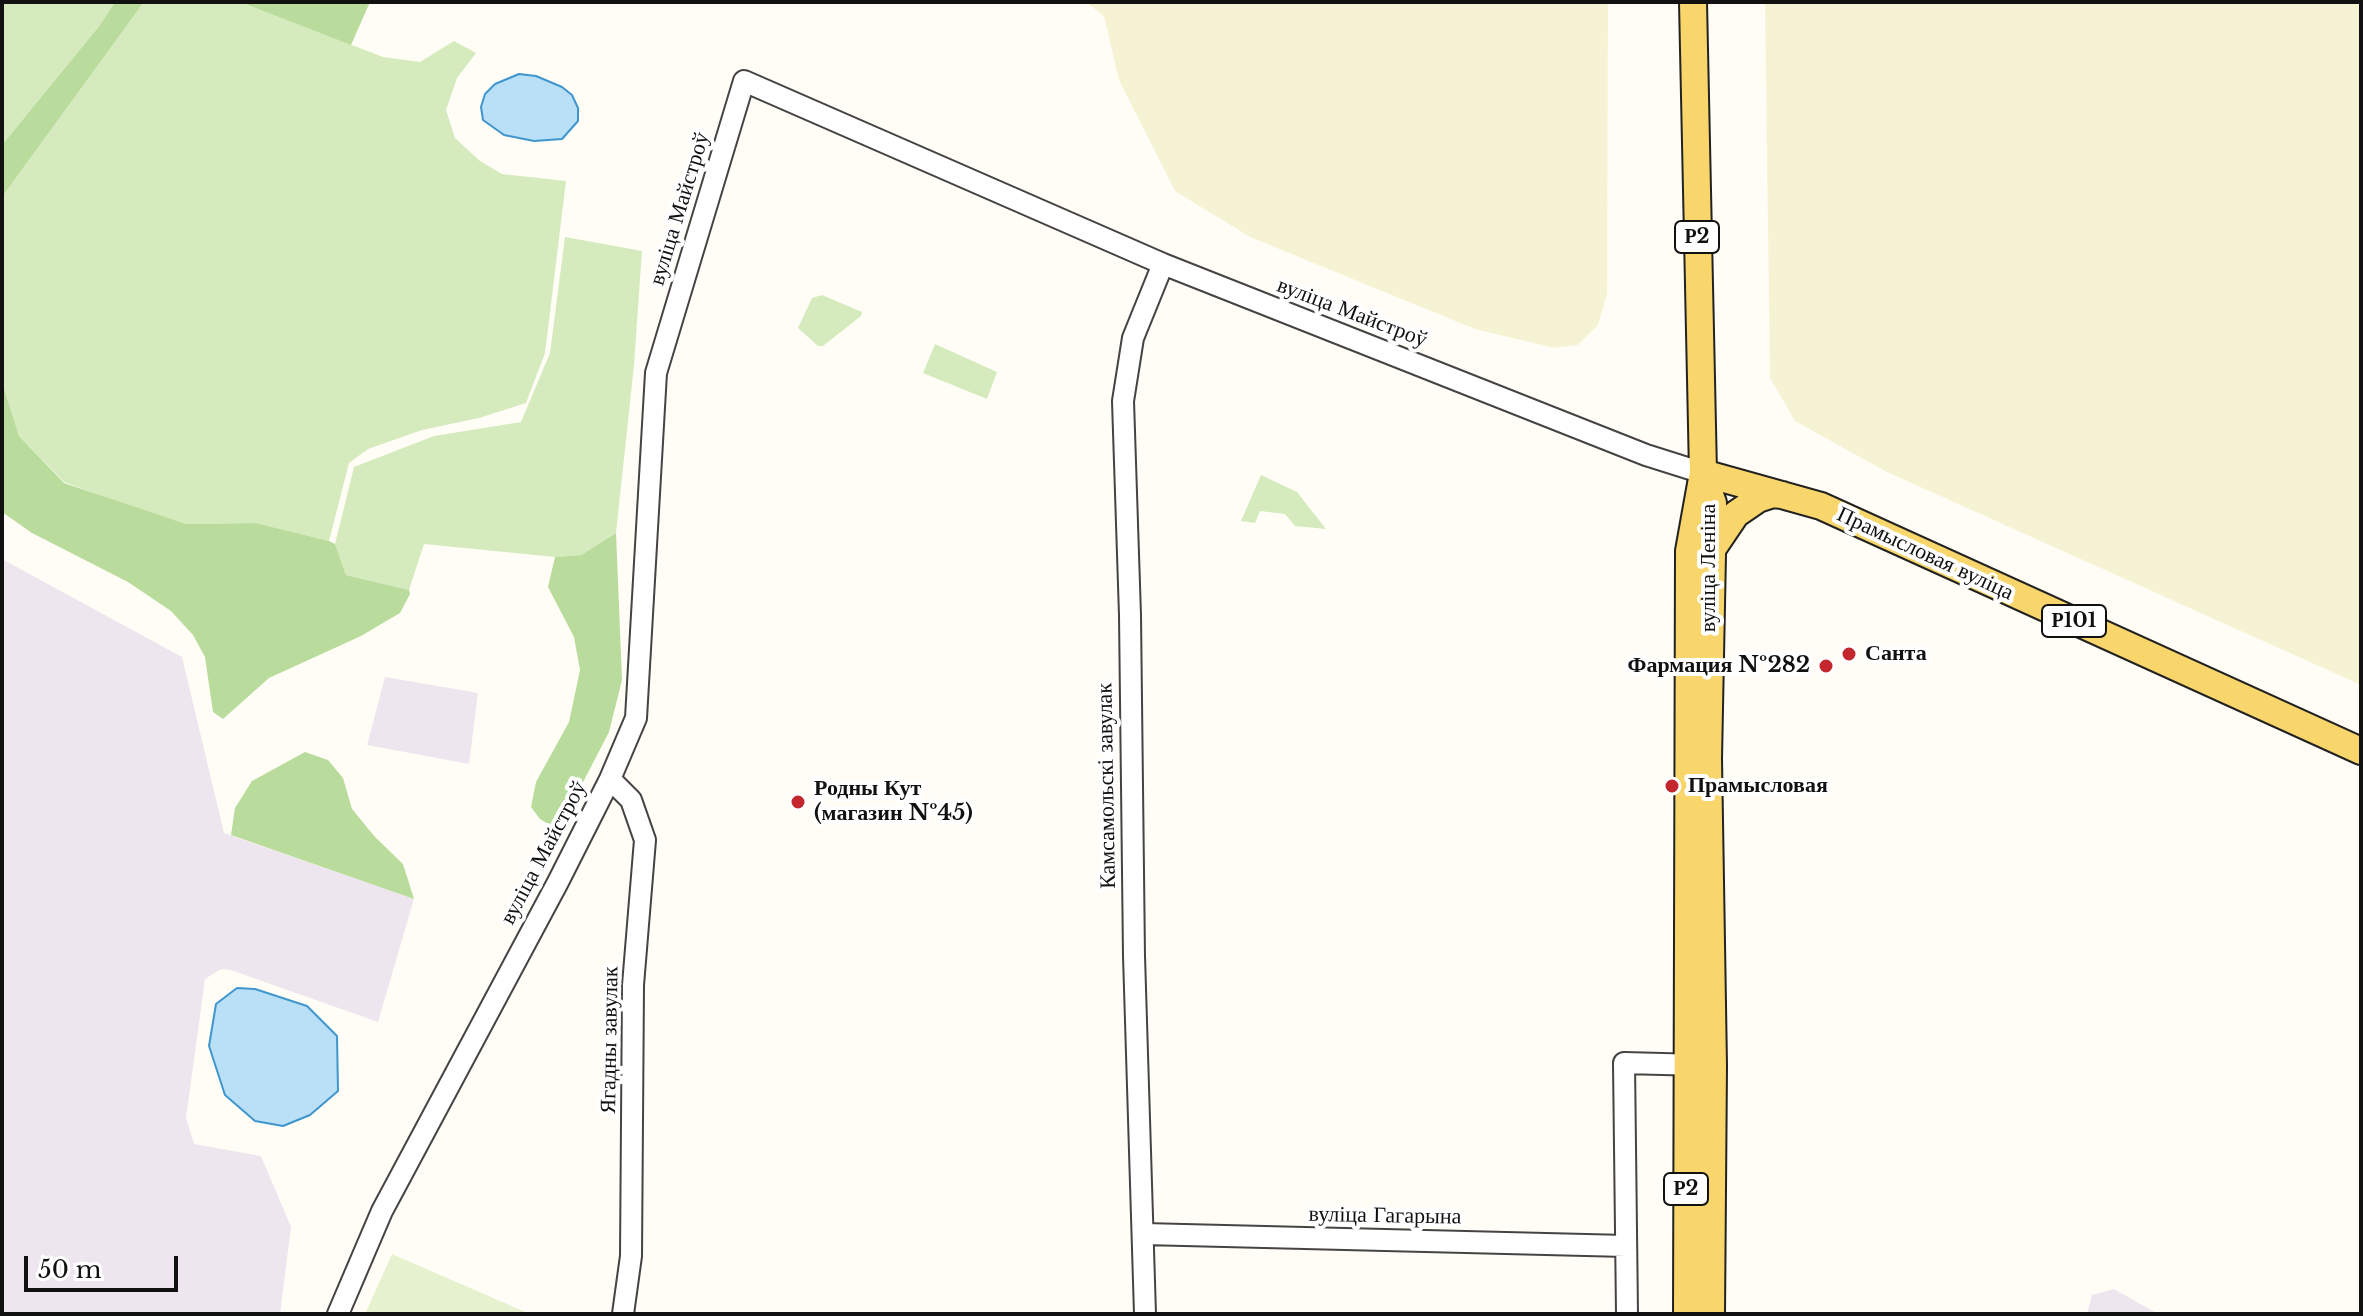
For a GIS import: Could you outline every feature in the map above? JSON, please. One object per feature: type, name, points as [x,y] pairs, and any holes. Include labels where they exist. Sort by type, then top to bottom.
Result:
[{"type":"main road","name":"Р2","points":[[1693,2],[1703,473]]},
{"type":"main road","name":"Прамысловая вуліца","points":[[1703,473],[1821,506],[2361,751]]},
{"type":"main road","name":"вуліца Леніна","points":[[1703,473],[1713,503],[1708,759],[1713,1066],[1711,1314]]},
{"type":"main road","name":"вуліца Леніна","points":[[1687,1314],[1689,551],[1703,473]]},
{"type":"main road","points":[[1712,550],[1736,514],[1758,499],[1773,494],[1786,495]]},
{"type":"street","name":"вуліца Майстроў","points":[[338,1314],[388,1198],[610,779],[636,718],[656,373],[744,81],[1163,264],[1646,455],[1703,473]]},
{"type":"street","name":"Камсамольскі завулак","points":[[1145,1314],[1123,401],[1133,338],[1163,264]]},
{"type":"street","name":"Ягадны завулак","points":[[610,779],[631,800],[645,840],[633,985],[631,1256],[623,1314]]},
{"type":"street","points":[[1627,1314],[1624,1063],[1713,1066]]},
{"type":"street","name":"вуліца Гагарына","points":[[1144,1234],[1626,1246]]},
{"type":"shaded area","points":[[1086,2],[1608,2],[1607,294],[1598,325],[1578,345],[1554,348],[1475,329],[1250,237],[1175,191],[1119,80],[1104,16]]},
{"type":"shaded area","points":[[1765,2],[2361,2],[2361,685],[1887,472],[1795,421],[1770,378]]},
{"type":"shaded area","points":[[2,559],[182,657],[224,833],[414,899],[378,1022],[231,970],[221,969],[205,979],[186,1118],[194,1144],[261,1156],[291,1227],[280,1314],[2,1314]]},
{"type":"shaded area","points":[[385,677],[478,693],[469,764],[367,745]]},
{"type":"shaded area","points":[[2114,1289],[2158,1314],[2087,1314],[2092,1295]]},
{"type":"green space","points":[[2,2],[115,2],[100,25],[2,145]]},
{"type":"green space","points":[[115,2],[144,2],[2,197],[2,145],[100,25]]},
{"type":"green space","points":[[144,2],[240,2],[383,57],[420,62],[454,41],[476,53],[457,78],[446,110],[455,138],[480,161],[502,174],[566,181],[545,353],[526,403],[479,418],[422,430],[368,449],[349,463],[329,541],[256,523],[186,524],[132,507],[64,482],[19,436],[2,382],[2,197]]},
{"type":"green space","points":[[240,2],[370,2],[351,45]]},
{"type":"green space","points":[[565,237],[642,251],[634,365],[616,533],[581,555],[555,557],[424,544],[409,590],[346,575],[335,544],[354,467],[434,436],[521,422],[550,353]]},
{"type":"green space","points":[[822,295],[862,312],[823,346],[818,346],[798,328],[812,298]]},
{"type":"green space","points":[[935,344],[997,372],[987,399],[923,373]]},
{"type":"green space","points":[[2,382],[19,436],[64,483],[186,524],[256,523],[329,541],[335,544],[346,575],[409,590],[400,613],[361,636],[269,678],[223,719],[213,712],[205,657],[193,635],[171,611],[128,582],[32,533],[2,512]]},
{"type":"green space","points":[[1261,475],[1297,492],[1326,529],[1295,526],[1285,514],[1260,511],[1255,523],[1241,521]]},
{"type":"green space","points":[[616,533],[622,680],[609,732],[564,819],[550,825],[540,819],[531,807],[536,782],[569,722],[580,670],[574,637],[548,587],[555,557],[581,555]]},
{"type":"green space","points":[[305,752],[328,760],[343,778],[352,809],[403,864],[414,899],[231,835],[235,808],[252,781]]},
{"type":"green space","points":[[392,1254],[530,1314],[365,1314]]},
{"type":"water","points":[[519,74],[536,76],[562,87],[572,95],[578,108],[578,121],[562,139],[534,141],[504,135],[483,120],[481,107],[485,94],[495,84]]},
{"type":"water","points":[[237,988],[255,989],[307,1006],[337,1036],[338,1091],[310,1115],[283,1126],[255,1121],[225,1095],[209,1046],[216,1004]]},
{"type":"place","name":"Санта","points":[[1849,654]]},
{"type":"place","name":"Фармация №282","points":[[1826,666]]},
{"type":"place","name":"Прамысловая","points":[[1672,786]]},
{"type":"place","name":"Родны Кут (магазин №45)","points":[[798,802]]}]
